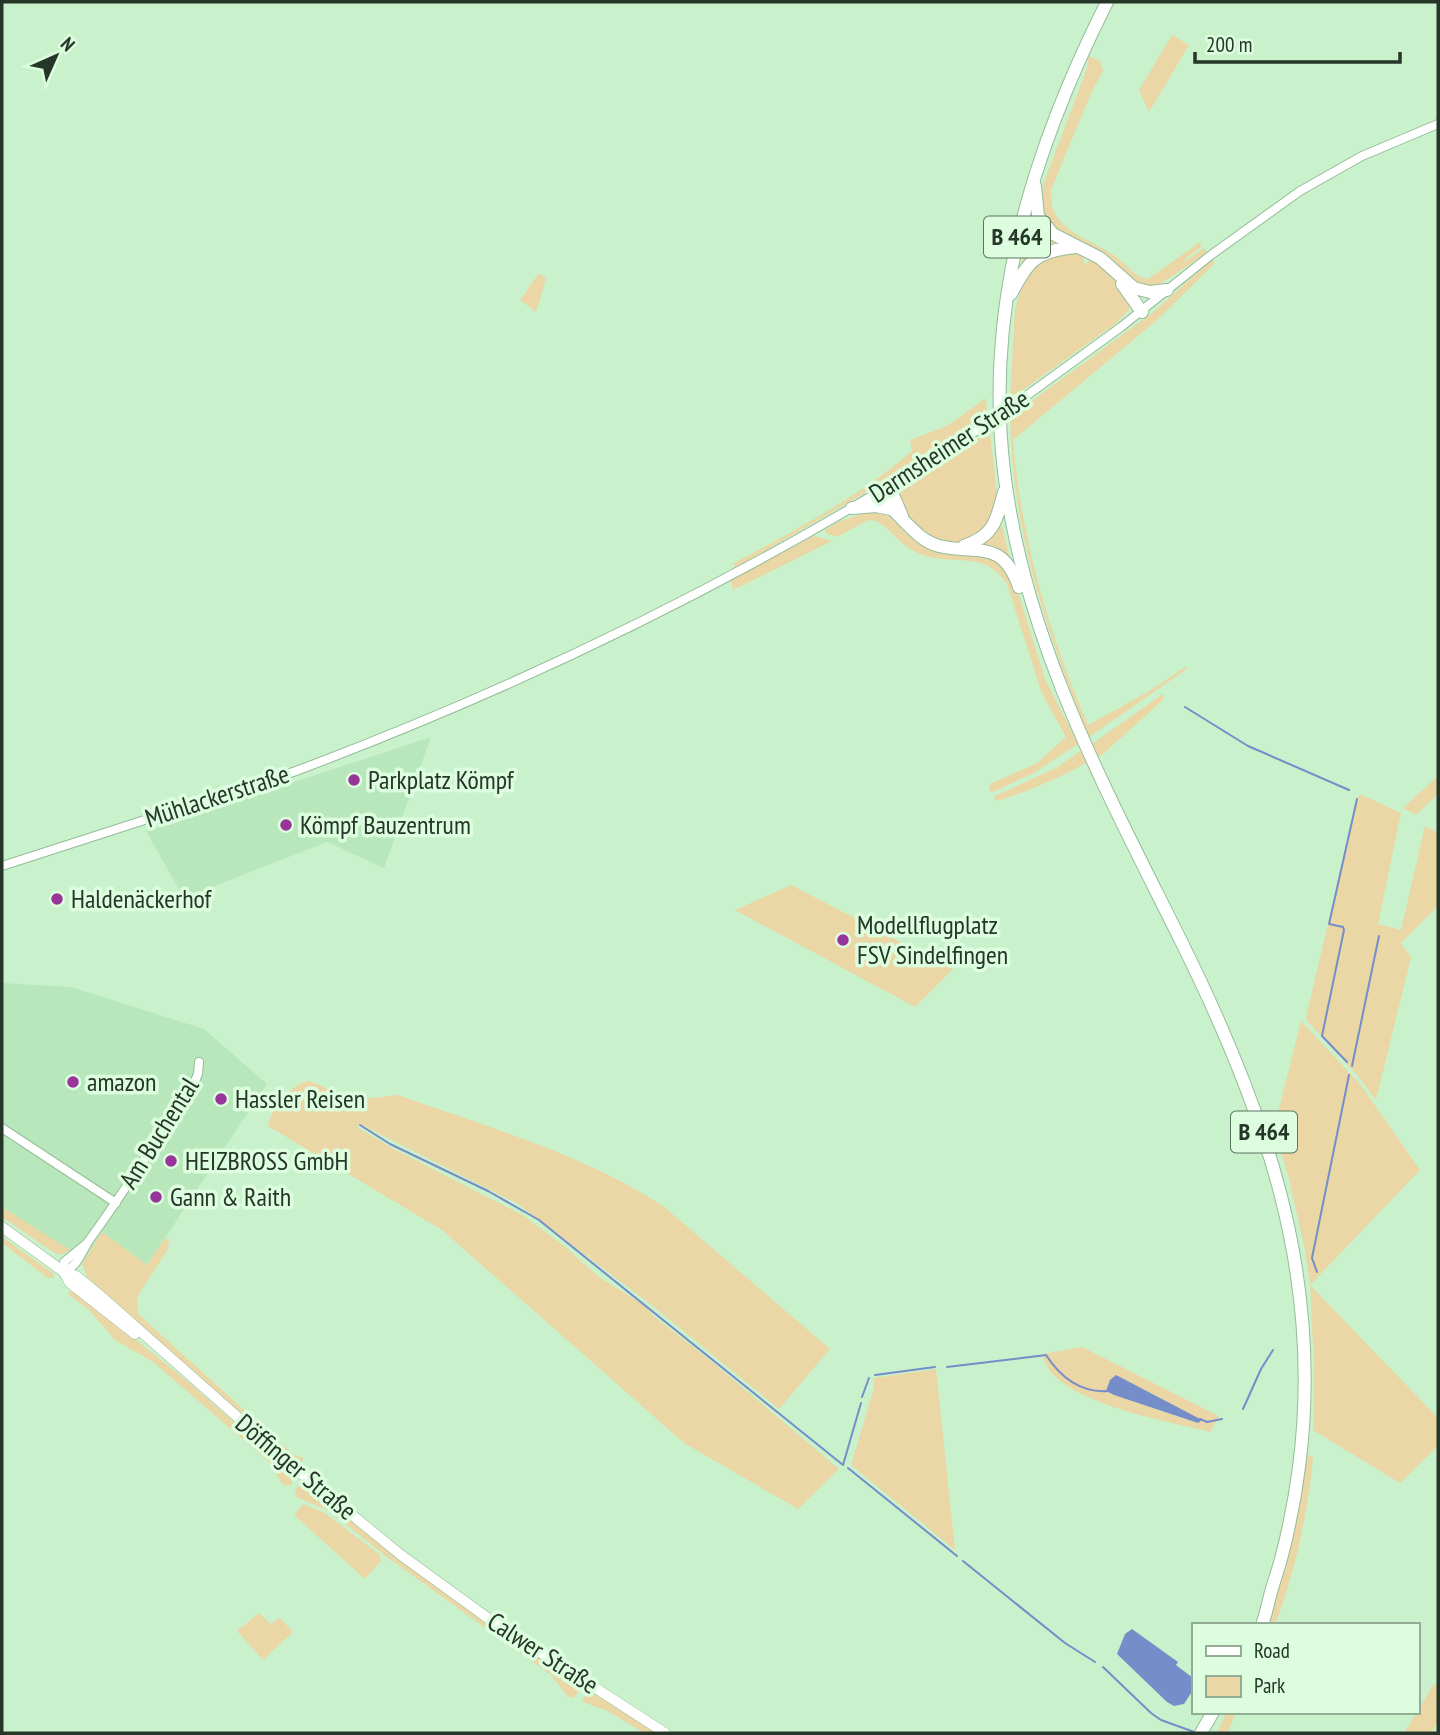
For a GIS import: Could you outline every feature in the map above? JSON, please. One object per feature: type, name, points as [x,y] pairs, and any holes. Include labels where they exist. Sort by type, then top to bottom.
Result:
[{"type":"highway","name":"B 464","points":[[1107,2],[1070,80],[1035,172],[1020,227],[1002,329],[1000,433],[1017,548],[1032,607],[1058,679],[1087,750],[1231,1048],[1260,1121],[1284,1199],[1301,1289],[1306,1392],[1294,1504],[1263,1623]]},
{"type":"highway","points":[[1035,172],[1038,216],[1053,234],[1100,258],[1134,288],[1150,292],[1167,290]]},
{"type":"highway","points":[[1006,303],[1020,274],[1035,259],[1055,249],[1076,247]]},
{"type":"highway","points":[[1119,277],[1121,283],[1144,309]]},
{"type":"highway","points":[[1134,288],[1144,309]]},
{"type":"highway","points":[[960,547],[980,539],[991,529],[998,517],[1006,486]]},
{"type":"highway","points":[[886,488],[891,509]]},
{"type":"highway","points":[[886,488],[902,519]]},
{"type":"highway","points":[[852,508],[876,506],[891,509],[928,542],[986,551],[1003,559],[1032,607]]},
{"type":"highway","name":"B 464","points":[[1257,1623],[1271,1592]]},
{"type":"main road","name":"Döffinger Straße","points":[[2,1227],[64,1272],[76,1276],[303,1475],[423,1570]]},
{"type":"main road","name":"Calwer Straße","points":[[423,1570],[489,1619],[665,1733]]},
{"type":"street","name":"Darmsheimer Straße","points":[[430,719],[666,611],[886,488],[1022,399],[1300,191],[1362,156],[1438,124]]},
{"type":"street","name":"Mühlackerstraße","points":[[2,866],[300,769],[430,719]]},
{"type":"street","name":"Am Buchental","points":[[64,1272],[76,1264],[87,1243],[195,1081],[199,1062]]},
{"type":"street","name":"Am Buchental","points":[[2,1128],[116,1203]]},
{"type":"shaded area","points":[[431,737],[384,868],[327,842],[184,898],[146,831]]},
{"type":"shaded area","points":[[2,983],[71,987],[204,1029],[267,1084],[147,1265],[102,1232],[83,1261],[2,1207]]},
{"type":"green space","points":[[1172,35],[1189,45],[1149,112],[1139,90]]},
{"type":"green space","points":[[1089,56],[1100,61],[1103,71],[1051,190],[1052,207],[1057,217],[1070,230],[1114,255],[1133,272],[1148,279],[1200,242],[1201,247],[1185,259],[1186,261],[1204,248],[1207,253],[1153,287],[1139,286],[1101,252],[1049,226],[1042,211],[1043,185],[1086,71]]},
{"type":"green space","points":[[1032,213],[1064,243],[1021,264]]},
{"type":"green space","points":[[1071,253],[1083,255],[1083,262],[1086,264],[1092,259],[1110,275],[1126,295],[1129,310],[1115,324],[1010,399],[1015,309],[1023,284],[1040,259]]},
{"type":"green space","points":[[1212,260],[1215,263],[1156,321],[1013,440],[1023,514],[1039,586],[1061,656],[1088,725],[1146,693],[1185,667],[1187,669],[1089,737],[1034,581],[1012,460],[1010,417],[1152,313]]},
{"type":"green space","points":[[539,273],[546,279],[536,312],[520,300]]},
{"type":"green space","points":[[986,398],[987,413],[863,494],[735,568],[733,564],[826,512],[892,468],[912,451],[910,440],[947,426]]},
{"type":"green space","points":[[990,431],[996,491],[996,507],[992,518],[979,534],[970,539],[949,543],[928,536],[914,524],[908,514],[900,497],[902,489]]},
{"type":"green space","points":[[870,511],[889,516],[912,538],[927,546],[996,558],[1016,586],[1045,679],[1078,744],[1034,773],[993,792],[989,790],[990,784],[1037,763],[1066,737],[1042,694],[1007,584],[998,573],[977,562],[928,557],[916,552],[876,521],[868,520],[837,537],[827,534],[825,530],[838,522]]},
{"type":"green space","points":[[1001,522],[1010,559],[977,545]]},
{"type":"green space","points":[[814,536],[832,541],[733,590],[731,580]]},
{"type":"green space","points":[[1164,693],[1164,699],[1098,756],[1092,744]]},
{"type":"green space","points":[[1081,751],[1086,763],[1019,794],[996,801],[994,798],[1056,768]]},
{"type":"green space","points":[[1438,776],[1438,794],[1416,815],[1403,808]]},
{"type":"green space","points":[[1362,795],[1401,813],[1378,924],[1401,930],[1425,826],[1438,833],[1438,906],[1401,943],[1411,957],[1376,1100],[1306,1017],[1358,796]]},
{"type":"green space","name":"Modellflugplatz FSV Sindelfingen","points":[[791,885],[953,969],[915,1007],[735,910]]},
{"type":"green space","points":[[1301,1021],[1360,1084],[1420,1170],[1310,1285],[1289,1179],[1274,1129]]},
{"type":"green space","points":[[309,1081],[350,1097],[398,1095],[500,1130],[568,1156],[663,1206],[830,1349],[779,1409],[654,1307],[518,1204],[360,1124],[357,1127],[390,1147],[524,1216],[563,1245],[599,1277],[642,1304],[839,1469],[798,1509],[684,1443],[442,1230],[268,1126],[273,1112],[289,1091]]},
{"type":"green space","points":[[2,1207],[70,1250],[61,1255],[53,1252],[2,1217]]},
{"type":"green space","points":[[102,1232],[147,1265],[165,1238],[169,1241],[168,1249],[137,1297],[138,1314],[294,1455],[303,1458],[301,1465],[88,1278],[82,1264]]},
{"type":"green space","points":[[2,1237],[53,1273],[54,1278],[48,1278],[2,1243]]},
{"type":"green space","points":[[1310,1285],[1438,1418],[1438,1446],[1400,1483],[1313,1430],[1314,1365]]},
{"type":"green space","points":[[73,1289],[186,1380],[273,1456],[292,1476],[292,1484],[282,1484],[269,1462],[153,1362],[115,1340],[90,1311],[68,1294]]},
{"type":"green space","points":[[1082,1347],[1219,1416],[1210,1432],[1113,1407],[1065,1385],[1050,1371],[1043,1354]],"holes":[[[1114,1395],[1202,1420],[1197,1423]]]},
{"type":"green space","points":[[936,1369],[955,1550],[851,1465],[874,1388],[874,1378]]},
{"type":"green space","points":[[1307,1454],[1313,1457],[1300,1542],[1276,1623],[1270,1623],[1294,1530]]},
{"type":"green space","points":[[301,1485],[329,1502],[379,1543],[453,1597],[578,1683],[581,1689],[573,1698],[568,1697],[551,1675],[387,1557],[329,1511],[296,1497],[295,1489]]},
{"type":"green space","points":[[303,1504],[325,1513],[380,1555],[381,1561],[365,1579],[294,1515]]},
{"type":"green space","points":[[259,1613],[271,1624],[280,1618],[293,1632],[263,1660],[237,1631]]},
{"type":"green space","points":[[1434,1684],[1438,1686],[1438,1722],[1431,1733],[1404,1733],[1416,1714],[1419,1714],[1419,1708]]},
{"type":"green space","points":[[590,1692],[657,1733],[644,1733],[608,1711],[582,1701]]},
{"type":"green space","points":[[1226,1714],[1235,1714],[1228,1732],[1217,1733]]},
{"type":"water","points":[[1116,1375],[1202,1420],[1198,1423],[1106,1391],[1110,1380]]},
{"type":"water","points":[[1132,1629],[1178,1662],[1176,1665],[1192,1677],[1192,1692],[1184,1704],[1174,1706],[1167,1702],[1117,1654],[1125,1634]]},
{"type":"waterway","points":[[1185,707],[1248,746],[1349,790]]},
{"type":"waterway","points":[[1347,1062],[1322,1036],[1344,930],[1343,927],[1329,924],[1357,799]]},
{"type":"waterway","points":[[1352,1066],[1379,936]]},
{"type":"waterway","points":[[1317,1272],[1312,1258],[1349,1075]]},
{"type":"waterway","points":[[360,1125],[390,1144],[488,1191],[539,1220],[843,1465],[861,1403]]},
{"type":"waterway","points":[[1243,1409],[1273,1350]]},
{"type":"waterway","points":[[947,1367],[1046,1355],[1058,1371],[1080,1387],[1108,1391]]},
{"type":"waterway","points":[[875,1375],[935,1367]]},
{"type":"waterway","points":[[862,1397],[869,1378]]},
{"type":"waterway","points":[[1200,1419],[1207,1422],[1222,1419]]},
{"type":"waterway","points":[[848,1468],[957,1556]]},
{"type":"waterway","points":[[963,1561],[1065,1643],[1095,1662]]},
{"type":"waterway","points":[[1103,1667],[1151,1713],[1161,1720],[1197,1733]]},
{"type":"place","name":"Parkplatz Kömpf","points":[[354,780]]},
{"type":"place","name":"Kömpf Bauzentrum","points":[[286,825]]},
{"type":"place","name":"Haldenäckerhof","points":[[57,899]]},
{"type":"place","name":"Modellflugplatz FSV Sindelfingen","points":[[843,940]]},
{"type":"place","name":"amazon","points":[[73,1082]]},
{"type":"place","name":"Hassler Reisen","points":[[221,1099]]},
{"type":"place","name":"HEIZBROSS GmbH","points":[[171,1161]]},
{"type":"place","name":"Gann & Raith","points":[[156,1197]]}]
